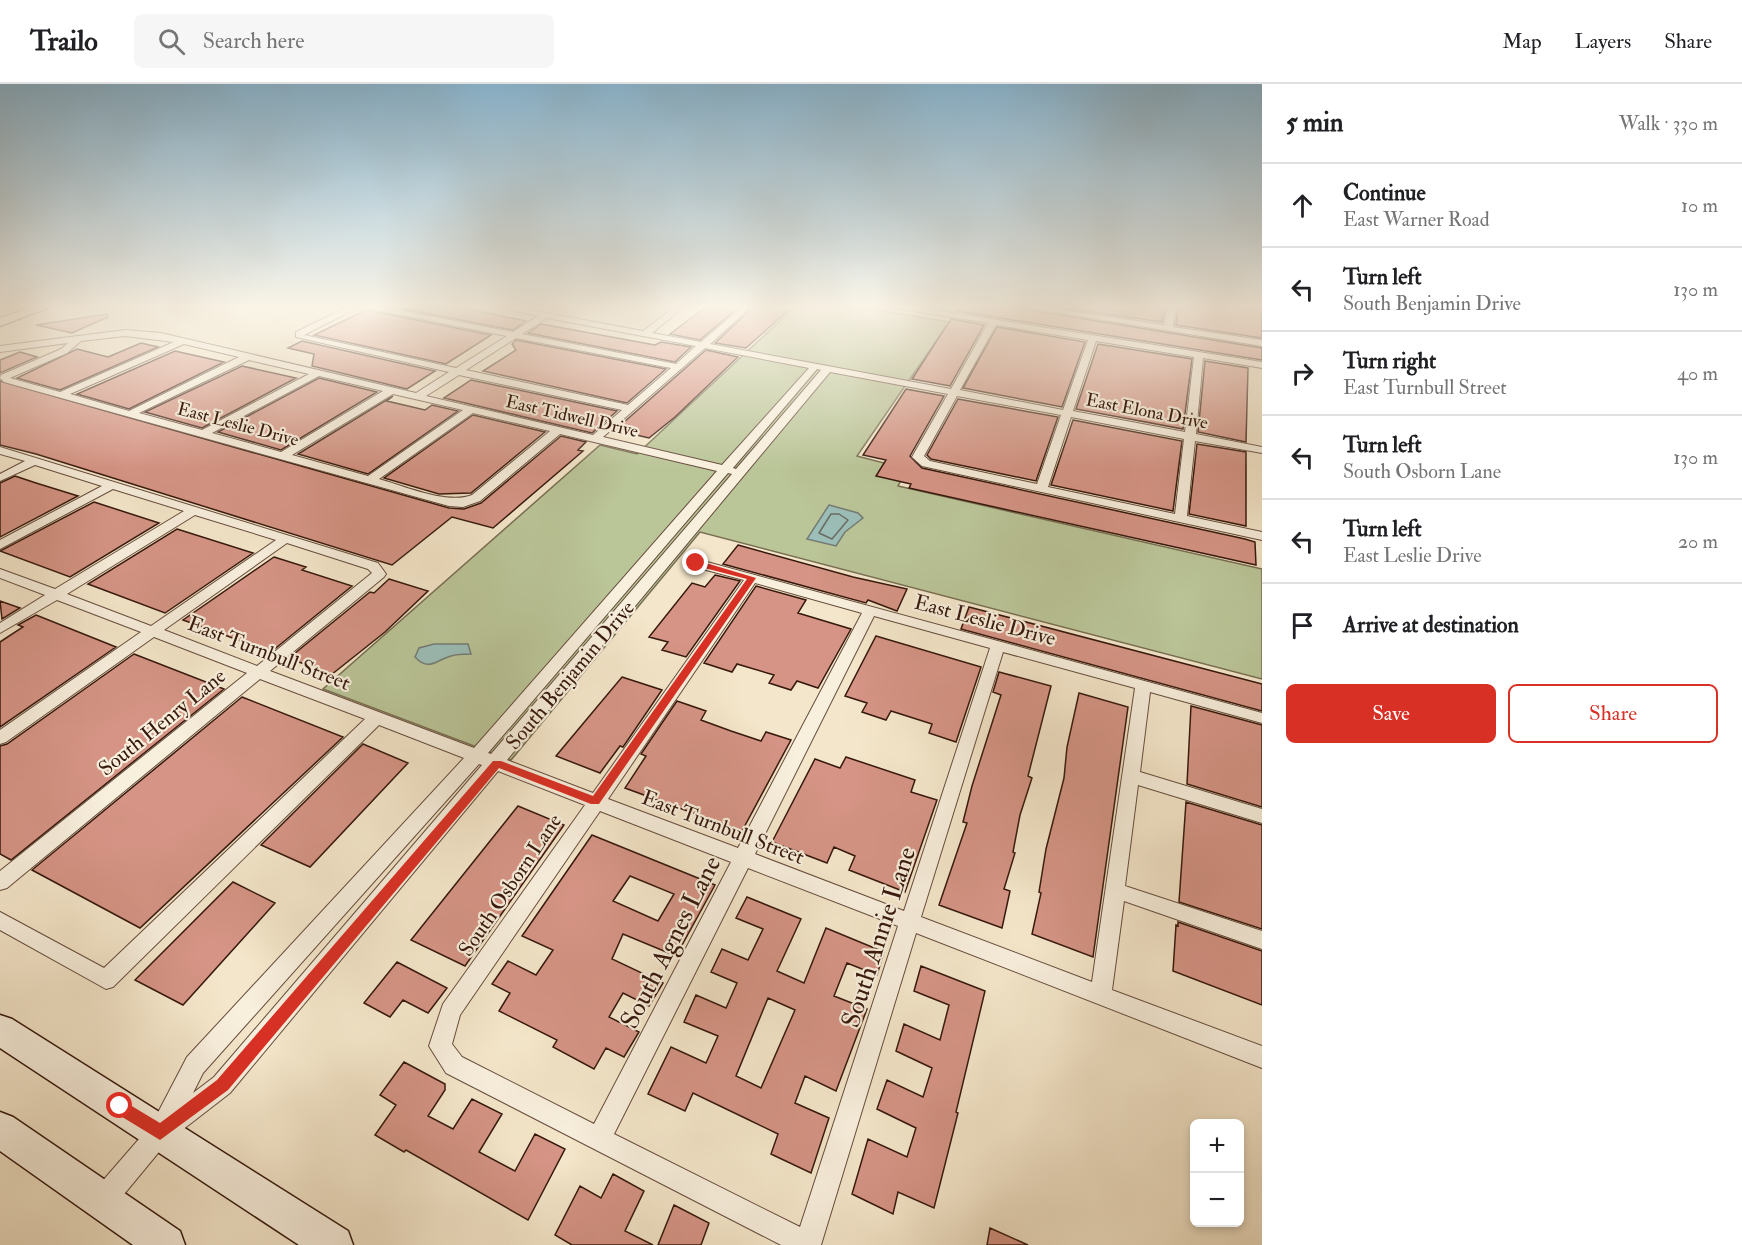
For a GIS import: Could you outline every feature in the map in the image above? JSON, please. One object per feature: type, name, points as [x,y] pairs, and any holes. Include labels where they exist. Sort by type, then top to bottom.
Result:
[{"type":"main road","points":[[0,1030],[334,1245]]},
{"type":"main road","points":[[0,1130],[166,1245]]},
{"type":"street","name":"East Leslie Drive","points":[[43,360],[4,377],[7,380],[449,502],[463,503],[476,498],[558,430]]},
{"type":"street","points":[[61,395],[140,360]]},
{"type":"street","points":[[130,414],[240,360]]},
{"type":"street","name":"East Tidwell Drive","points":[[266,360],[731,471]]},
{"type":"street","points":[[406,360],[630,409]]},
{"type":"street","points":[[417,396],[475,360]]},
{"type":"street","points":[[643,360],[678,367]]},
{"type":"street","points":[[595,439],[686,360]]},
{"type":"street","name":"East Elona Drive","points":[[785,360],[1262,450]]},
{"type":"street","points":[[971,360],[918,457],[926,464],[1262,536]]},
{"type":"street","points":[[1041,489],[1084,360]]},
{"type":"street","points":[[1181,519],[1198,360]]},
{"type":"street","points":[[1238,360],[1262,364]]},
{"type":"street","name":"South Benjamin Drive","points":[[102,1201],[160,1132],[195,1065],[476,756],[822,367]]},
{"type":"street","points":[[203,434],[318,373]]},
{"type":"street","points":[[283,456],[392,390]]},
{"type":"street","points":[[370,480],[472,409]]},
{"type":"street","points":[[0,450],[285,539]]},
{"type":"street","points":[[0,478],[34,461]]},
{"type":"street","name":"South Benjamin Drive","points":[[160,1132],[222,1085],[497,763],[731,471]]},
{"type":"street","points":[[0,545],[112,485]]},
{"type":"street","points":[[0,629],[194,511]]},
{"type":"street","points":[[0,738],[285,539]]},
{"type":"street","name":"South Henry Lane","points":[[0,882],[379,574],[373,566],[285,539]]},
{"type":"street","name":"East Leslie Drive","points":[[696,563],[1262,717]]},
{"type":"street","name":"East Turnbull Street","points":[[0,573],[1262,1057]]},
{"type":"street","name":"South Osborn Lane","points":[[600,1137],[454,1065],[440,1046],[451,1011],[752,578]]},
{"type":"street","name":"South Agnes Lane","points":[[600,1137],[870,610]]},
{"type":"street","name":"South Annie Lane","points":[[807,1245],[998,645]]},
{"type":"street","points":[[1101,996],[1143,685]]},
{"type":"street","points":[[0,920],[106,980],[376,718]]},
{"type":"street","points":[[1131,776],[1262,816]]},
{"type":"street","points":[[1115,890],[1262,940]]},
{"type":"street","points":[[600,1137],[807,1245]]},
{"type":"green space","points":[[738,360],[923,360],[857,456],[907,469],[898,486],[1262,569],[1262,679],[700,532],[511,760],[323,689],[600,445],[637,454]]},
{"type":"water","points":[[829,505],[858,513],[863,518],[845,532],[836,546],[807,539]]},
{"type":"water","points":[[434,644],[468,644],[471,654],[453,655],[433,664],[424,664],[415,657],[419,648]]},
{"type":"building","points":[[0,360],[30,360],[0,373]]},
{"type":"building","points":[[54,360],[128,360],[60,390],[17,378]]},
{"type":"building","points":[[154,360],[224,362],[129,409],[77,394]]},
{"type":"building","points":[[313,360],[387,360],[435,371],[407,389],[312,366]]},
{"type":"building","points":[[429,360],[452,360],[446,364]]},
{"type":"building","points":[[500,360],[620,360],[666,369],[627,403],[483,371]]},
{"type":"building","points":[[694,360],[735,360],[675,417],[649,438],[615,430]]},
{"type":"building","points":[[924,360],[964,360],[950,386],[912,379]]},
{"type":"building","points":[[979,360],[1079,360],[1062,407],[963,388]]},
{"type":"building","points":[[1093,360],[1192,360],[1183,429],[1076,409]]},
{"type":"building","points":[[1205,361],[1248,368],[1246,442],[1198,432]]},
{"type":"building","points":[[242,366],[296,378],[202,428],[145,412]]},
{"type":"building","points":[[319,378],[377,392],[281,450],[218,432]]},
{"type":"building","points":[[471,380],[617,411],[592,433],[444,398]]},
{"type":"building","points":[[0,381],[449,508],[464,509],[481,503],[561,436],[586,442],[578,450],[583,451],[493,528],[452,517],[392,565],[36,454],[0,445]]},
{"type":"building","points":[[906,389],[944,396],[910,456],[922,468],[1245,539],[1255,542],[1256,565],[909,488],[911,484],[876,476],[886,460],[863,455]]},
{"type":"building","points":[[393,396],[387,401],[425,410],[432,405],[458,411],[368,474],[298,454]]},
{"type":"building","points":[[958,399],[1058,417],[1036,481],[931,459],[927,455]]},
{"type":"building","points":[[473,415],[545,432],[471,493],[439,494],[384,478]]},
{"type":"building","points":[[1073,420],[1182,441],[1173,511],[1051,485]]},
{"type":"building","points":[[1197,444],[1246,452],[1246,526],[1189,514]]},
{"type":"building","points":[[15,476],[78,496],[0,537],[0,483]]},
{"type":"building","points":[[94,502],[159,523],[70,577],[0,551]]},
{"type":"building","points":[[177,529],[253,553],[165,613],[88,584]]},
{"type":"building","points":[[738,545],[853,577],[907,589],[897,611],[868,600],[866,603],[723,564]]},
{"type":"building","points":[[274,557],[306,567],[302,570],[352,586],[271,652],[183,620]]},
{"type":"building","points":[[715,575],[740,581],[686,657],[662,650],[668,642],[649,637],[692,583],[705,587]]},
{"type":"building","points":[[389,579],[428,591],[385,632],[331,675],[289,658],[370,592],[374,593]]},
{"type":"building","points":[[756,586],[806,600],[798,613],[851,629],[818,688],[797,681],[791,690],[769,683],[774,675],[737,664],[732,672],[704,663]]},
{"type":"building","points":[[0,601],[20,608],[2,619]]},
{"type":"building","points":[[969,607],[1262,684],[1262,711],[961,629]]},
{"type":"building","points":[[36,615],[116,647],[0,727],[0,642],[23,627],[18,625]]},
{"type":"building","points":[[876,636],[981,667],[956,742],[929,733],[932,724],[891,711],[886,720],[862,712],[867,703],[845,696]]},
{"type":"building","points":[[134,654],[224,689],[11,860],[0,854],[0,746],[7,744]]},
{"type":"building","points":[[999,672],[1051,686],[1028,776],[1032,778],[1020,815],[1013,852],[1015,853],[1004,889],[1010,891],[1002,928],[939,905],[967,823],[963,822],[972,786],[1001,695],[993,692]]},
{"type":"building","points":[[622,677],[662,690],[623,747],[620,746],[600,773],[556,756]]},
{"type":"building","points":[[1079,693],[1128,707],[1093,957],[1032,934],[1041,893],[1039,892],[1046,849],[1064,778],[1067,747]]},
{"type":"building","points":[[242,697],[343,737],[140,928],[32,870]]},
{"type":"building","points":[[677,701],[706,711],[701,720],[731,731],[761,741],[766,732],[791,740],[742,831],[625,788],[646,756],[641,754]]},
{"type":"building","points":[[1191,706],[1262,725],[1262,807],[1187,784]]},
{"type":"building","points":[[363,744],[408,763],[310,867],[261,845]]},
{"type":"building","points":[[846,757],[915,780],[911,792],[937,800],[905,892],[849,870],[855,856],[834,847],[827,863],[772,842],[815,759],[840,768]]},
{"type":"building","points":[[1186,802],[1262,825],[1262,929],[1179,902]]},
{"type":"building","points":[[518,806],[564,825],[465,966],[411,940]]},
{"type":"building","points":[[592,835],[715,885],[676,956],[623,934],[612,959],[663,983],[649,1006],[623,993],[609,1017],[639,1032],[624,1057],[606,1048],[594,1069],[553,1047],[557,1040],[499,1011],[510,993],[492,984],[508,961],[536,975],[553,950],[522,936]],"holes":[[[630,876],[674,894],[658,921],[613,901]]]},
{"type":"building","points":[[233,882],[275,903],[183,1005],[135,980]]},
{"type":"building","points":[[747,897],[801,919],[777,971],[804,983],[826,928],[884,952],[877,975],[847,963],[834,996],[867,1009],[836,1091],[805,1076],[795,1103],[829,1118],[811,1173],[771,1154],[778,1134],[693,1093],[685,1111],[648,1094],[671,1047],[706,1063],[718,1036],[684,1022],[696,995],[726,1008],[737,983],[711,972],[722,949],[748,960],[763,929],[736,918]],"holes":[[[768,998],[795,1010],[761,1088],[736,1076]]]},
{"type":"building","points":[[1178,922],[1262,951],[1262,1005],[1173,971]]},
{"type":"building","points":[[397,962],[447,988],[428,1013],[403,1000],[390,1017],[364,1003]]},
{"type":"building","points":[[921,966],[985,991],[934,1208],[898,1192],[893,1214],[852,1194],[868,1139],[907,1157],[916,1128],[877,1109],[887,1080],[923,1097],[932,1068],[896,1051],[904,1024],[940,1040],[949,1005],[914,991]]},
{"type":"building","points":[[404,1062],[445,1084],[445,1090],[428,1116],[453,1129],[472,1099],[502,1114],[479,1152],[515,1171],[535,1134],[565,1149],[528,1220],[406,1150],[404,1152],[375,1135],[396,1105],[380,1095]]},
{"type":"building","points":[[613,1174],[644,1191],[625,1231],[653,1245],[572,1245],[555,1235],[580,1186],[601,1198]]},
{"type":"building","points":[[674,1205],[709,1223],[701,1245],[658,1245]]},
{"type":"building","points":[[990,1228],[1028,1245],[987,1245]]},
{"type":"route","points":[[120,1106],[160,1132],[222,1085],[497,763],[595,801],[752,578],[696,563]]}]
